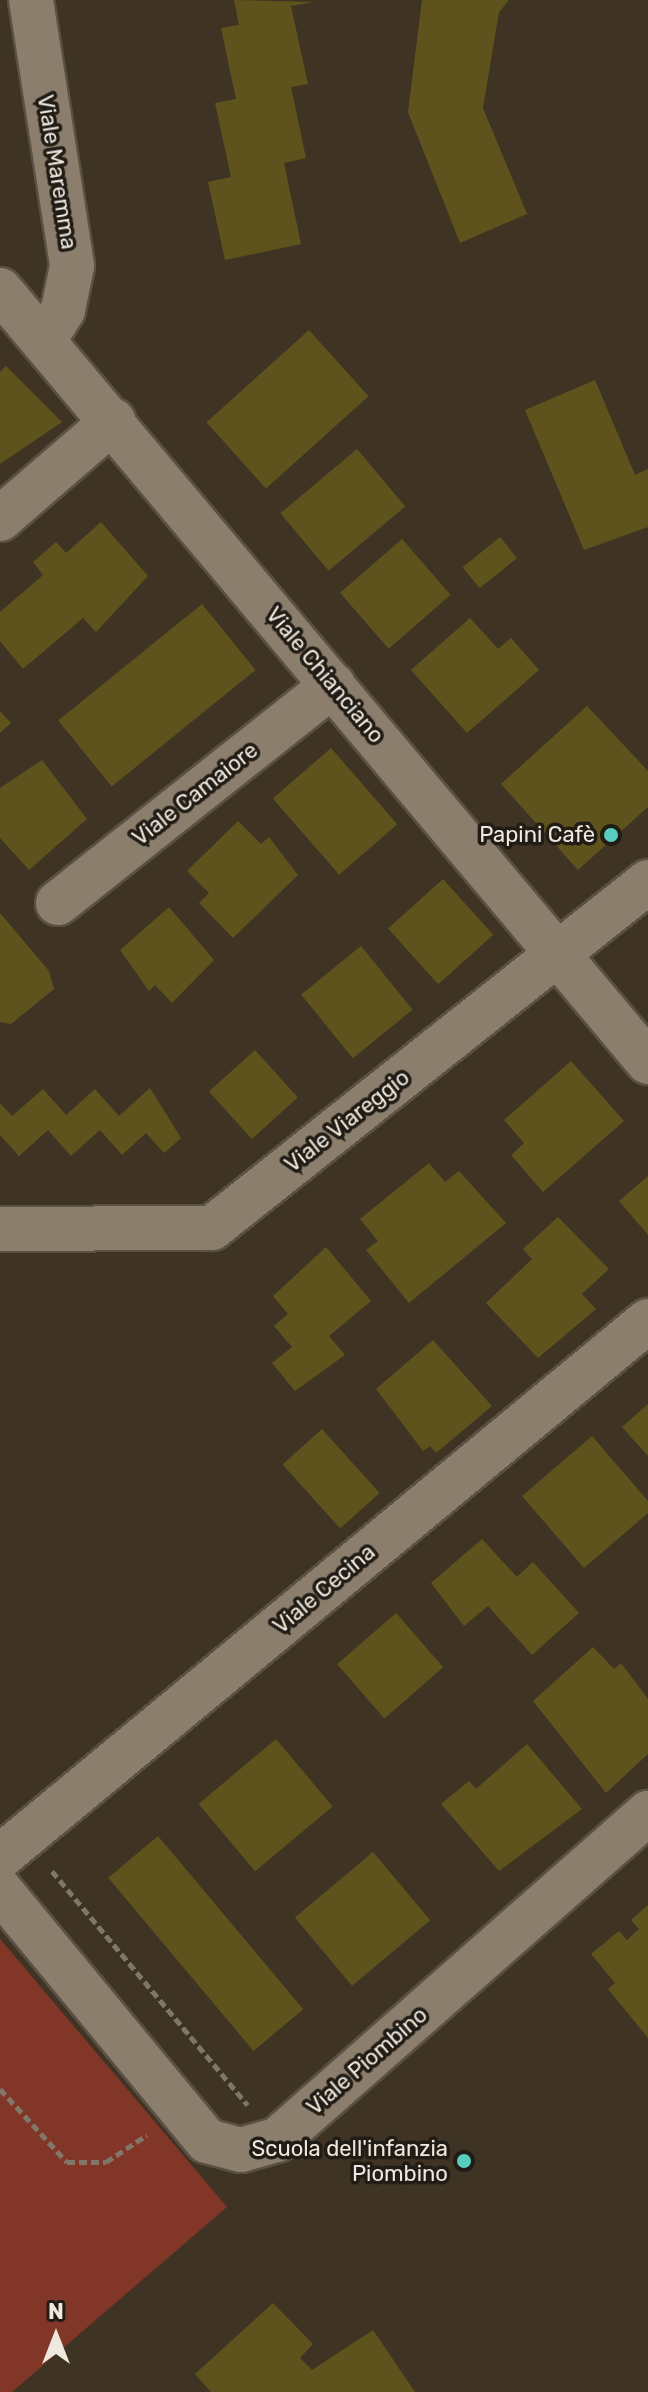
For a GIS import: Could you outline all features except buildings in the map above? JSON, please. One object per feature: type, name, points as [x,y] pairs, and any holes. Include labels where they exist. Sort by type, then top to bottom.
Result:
[{"type":"street","name":"Viale Maremma","points":[[31,0],[72,266],[63,310],[45,339]]},
{"type":"street","name":"Viale Chianciano","points":[[0,290],[45,339],[648,1062]]},
{"type":"street","points":[[0,519],[113,421]]},
{"type":"street","name":"Viale Camaiore","points":[[58,903],[333,685]]},
{"type":"street","name":"Viale Viareggio","points":[[0,1229],[212,1228],[648,882]]},
{"type":"street","name":"Viale Cecina","points":[[12,1848],[648,1321]]},
{"type":"street","name":"Viale Piombino","points":[[0,1890],[207,2141],[241,2150],[277,2140],[648,1813]]},
{"type":"path","points":[[12,1848],[221,2073],[277,2140]]},
{"type":"path","points":[[0,2089],[53,2153],[85,2167],[122,2155],[221,2073]]},
{"type":"shaded area","points":[[0,1939],[227,2207],[12,2392],[0,2392]]},
{"type":"place","name":"Papini Cafè","points":[[611,835]]},
{"type":"place","name":"Scuola dell'infanzia Piombino","points":[[464,2161]]}]
